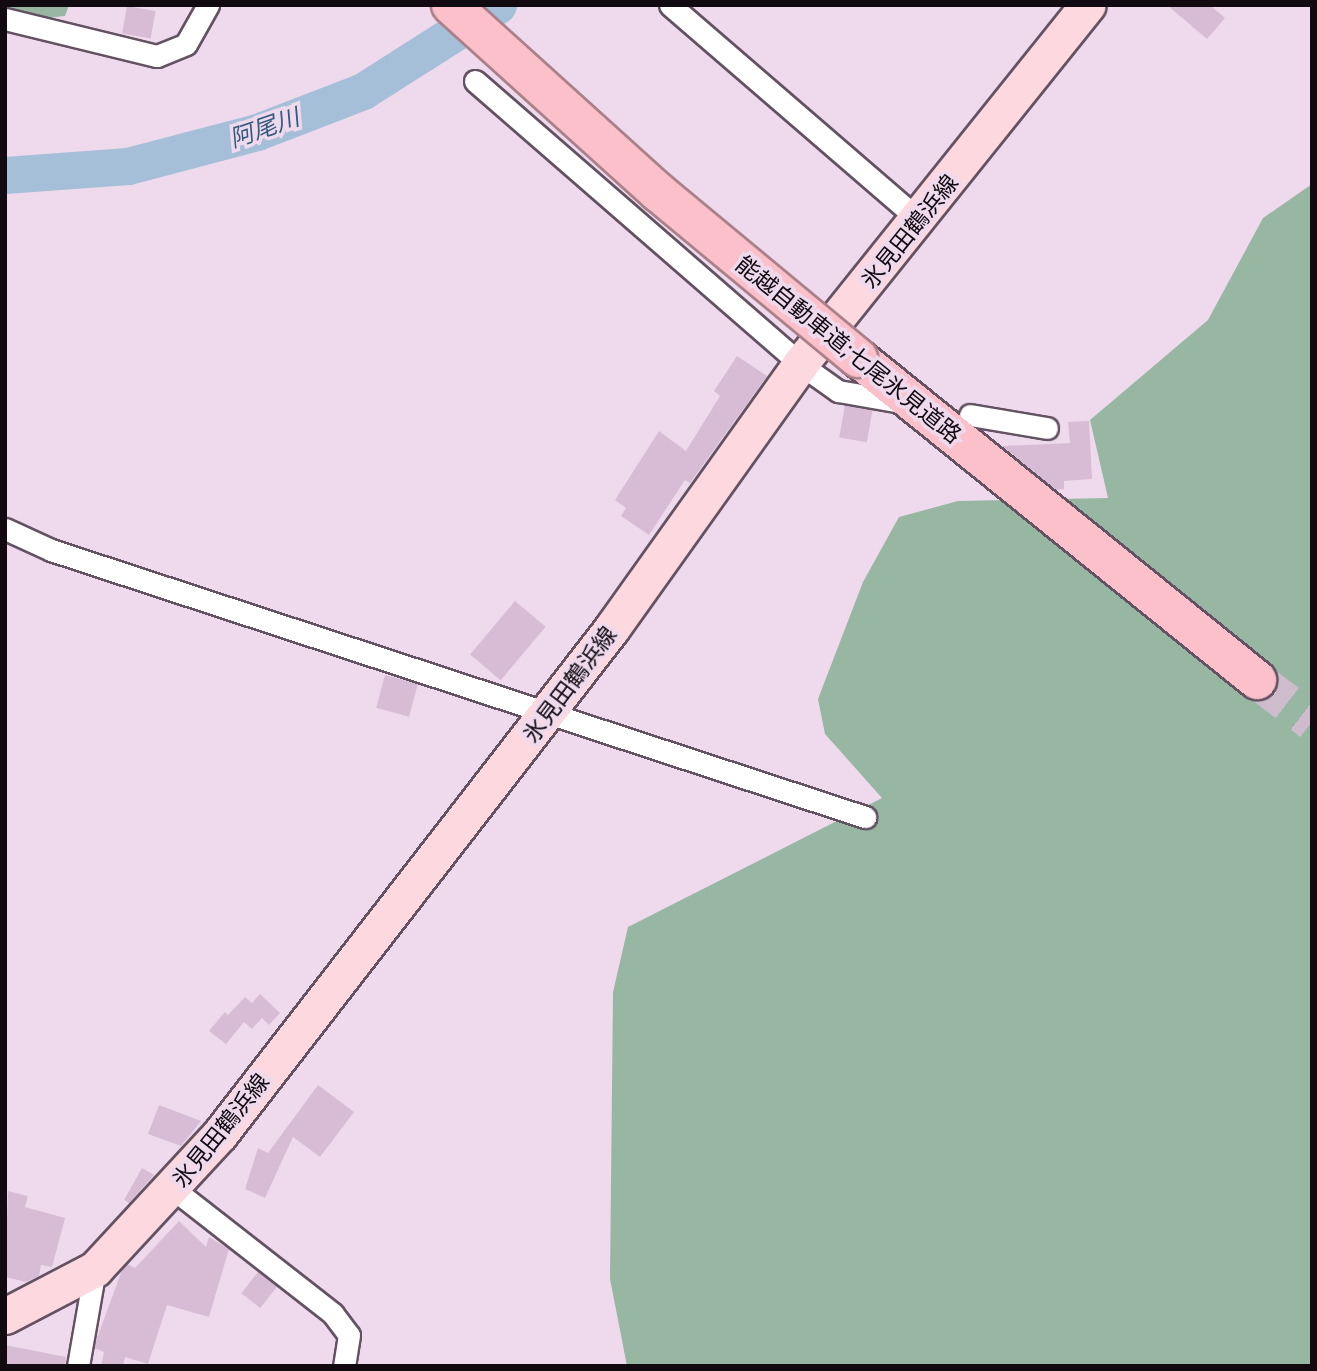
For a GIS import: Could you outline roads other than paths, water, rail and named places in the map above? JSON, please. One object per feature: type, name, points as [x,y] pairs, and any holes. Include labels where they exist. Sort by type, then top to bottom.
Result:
[{"type":"highway","name":"能越自動車道;七尾氷見道路","points":[[451,5],[659,192],[1262,671]]},
{"type":"highway","name":"能越自動車道;七尾氷見道路","points":[[472,5],[862,353]]},
{"type":"main road","name":"氷見田鶴浜線","points":[[7,1312],[95,1269],[220,1134],[546,713],[800,364],[1088,5]]},
{"type":"street","points":[[5,19],[157,56],[186,44],[208,5]]},
{"type":"street","points":[[670,5],[918,219]]},
{"type":"street","points":[[475,81],[800,364],[838,391],[902,402]]},
{"type":"street","points":[[970,415],[1047,428]]},
{"type":"street","points":[[5,529],[51,550],[865,817]]},
{"type":"street","points":[[172,1188],[333,1314],[349,1335],[344,1366]]},
{"type":"street","points":[[78,1366],[95,1269]]},
{"type":"waterway","name":"阿尾川","points":[[5,175],[128,166],[257,132],[363,91],[498,5]]},
{"type":"tunnel","points":[[1257,680],[1312,722]]}]
